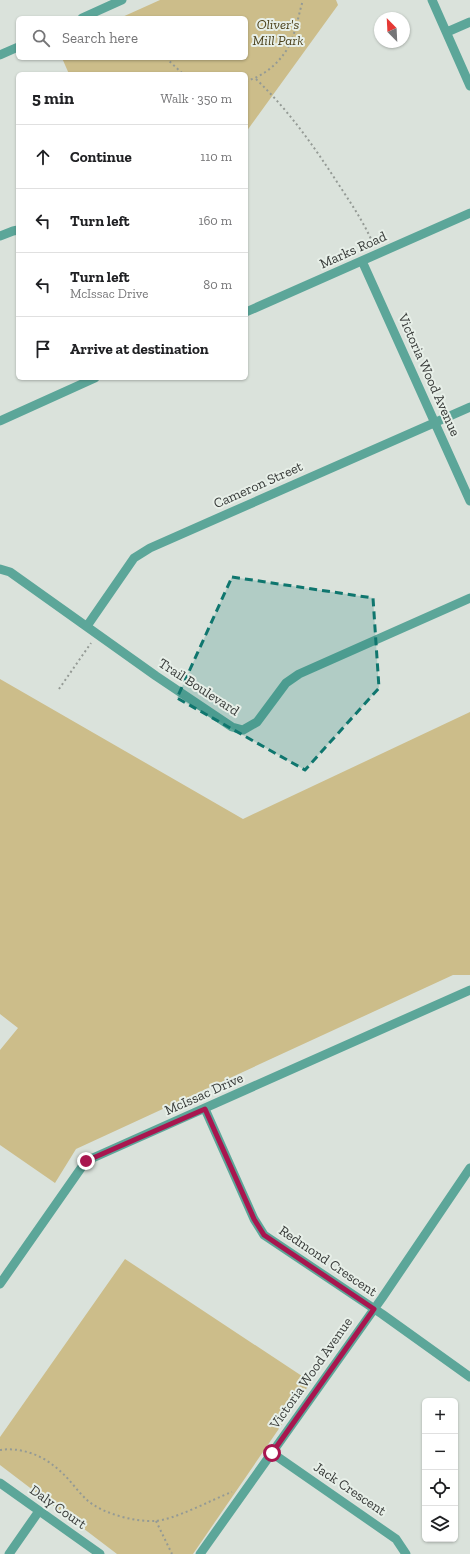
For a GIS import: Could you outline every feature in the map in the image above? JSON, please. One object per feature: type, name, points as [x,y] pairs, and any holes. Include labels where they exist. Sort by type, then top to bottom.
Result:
[{"type":"street","points":[[86,16],[122,0]]},
{"type":"street","points":[[432,0],[470,86]]},
{"type":"street","points":[[447,32],[470,22]]},
{"type":"street","points":[[0,55],[16,48]]},
{"type":"street","name":"Marks Road","points":[[248,311],[470,213]]},
{"type":"street","points":[[0,236],[16,230]]},
{"type":"street","name":"Victoria Wood Avenue","points":[[362,262],[470,501]]},
{"type":"street","points":[[0,421],[91,380]]},
{"type":"street","name":"Cameron Street","points":[[87,626],[134,558],[150,548],[470,407]]},
{"type":"street","name":"Trail Boulevard","points":[[0,569],[10,572],[232,728],[243,730],[257,722],[286,683],[300,674],[470,598]]},
{"type":"street","name":"McIssac Drive","points":[[0,1284],[4,1271],[86,1161],[470,990]]},
{"type":"street","name":"Redmond Crescent","points":[[205,1109],[254,1219],[264,1235],[374,1309],[470,1377]]},
{"type":"street","name":"Victoria Wood Avenue","points":[[200,1554],[374,1309],[470,1168]]},
{"type":"street","name":"Jack Crescent","points":[[272,1453],[396,1539],[406,1554]]},
{"type":"street","name":"Daly Court","points":[[0,1483],[100,1554]]},
{"type":"street","points":[[9,1554],[39,1512]]},
{"type":"path","points":[[248,80],[256,78],[269,69],[285,53],[292,39],[303,0]]},
{"type":"path","points":[[168,60],[181,72]]},
{"type":"path","points":[[256,78],[294,119],[319,155],[364,224],[377,254]]},
{"type":"path","points":[[59,689],[91,643]]},
{"type":"path","points":[[0,1450],[7,1449],[22,1451],[40,1457],[55,1466],[90,1502],[122,1517],[156,1521],[179,1514],[248,1486]]},
{"type":"path","points":[[156,1521],[172,1554]]},
{"type":"highlighted area","points":[[232,577],[373,598],[379,688],[305,770],[177,698]]},
{"type":"green space","name":"Oliver's Mill Park","points":[[160,0],[336,0],[338,5],[248,129],[248,72],[68,72],[63,60],[248,60],[248,16],[124,16]]},
{"type":"green space","points":[[0,679],[243,819],[470,712],[470,975],[453,975],[76,1149],[55,1183],[0,1145],[0,1050],[18,1028],[0,1014]]},
{"type":"green space","points":[[125,1259],[311,1382],[193,1554],[117,1554],[0,1465],[0,1437]]},
{"type":"route","points":[[86,1161],[205,1109],[254,1219],[264,1235],[374,1309],[272,1453]]}]
